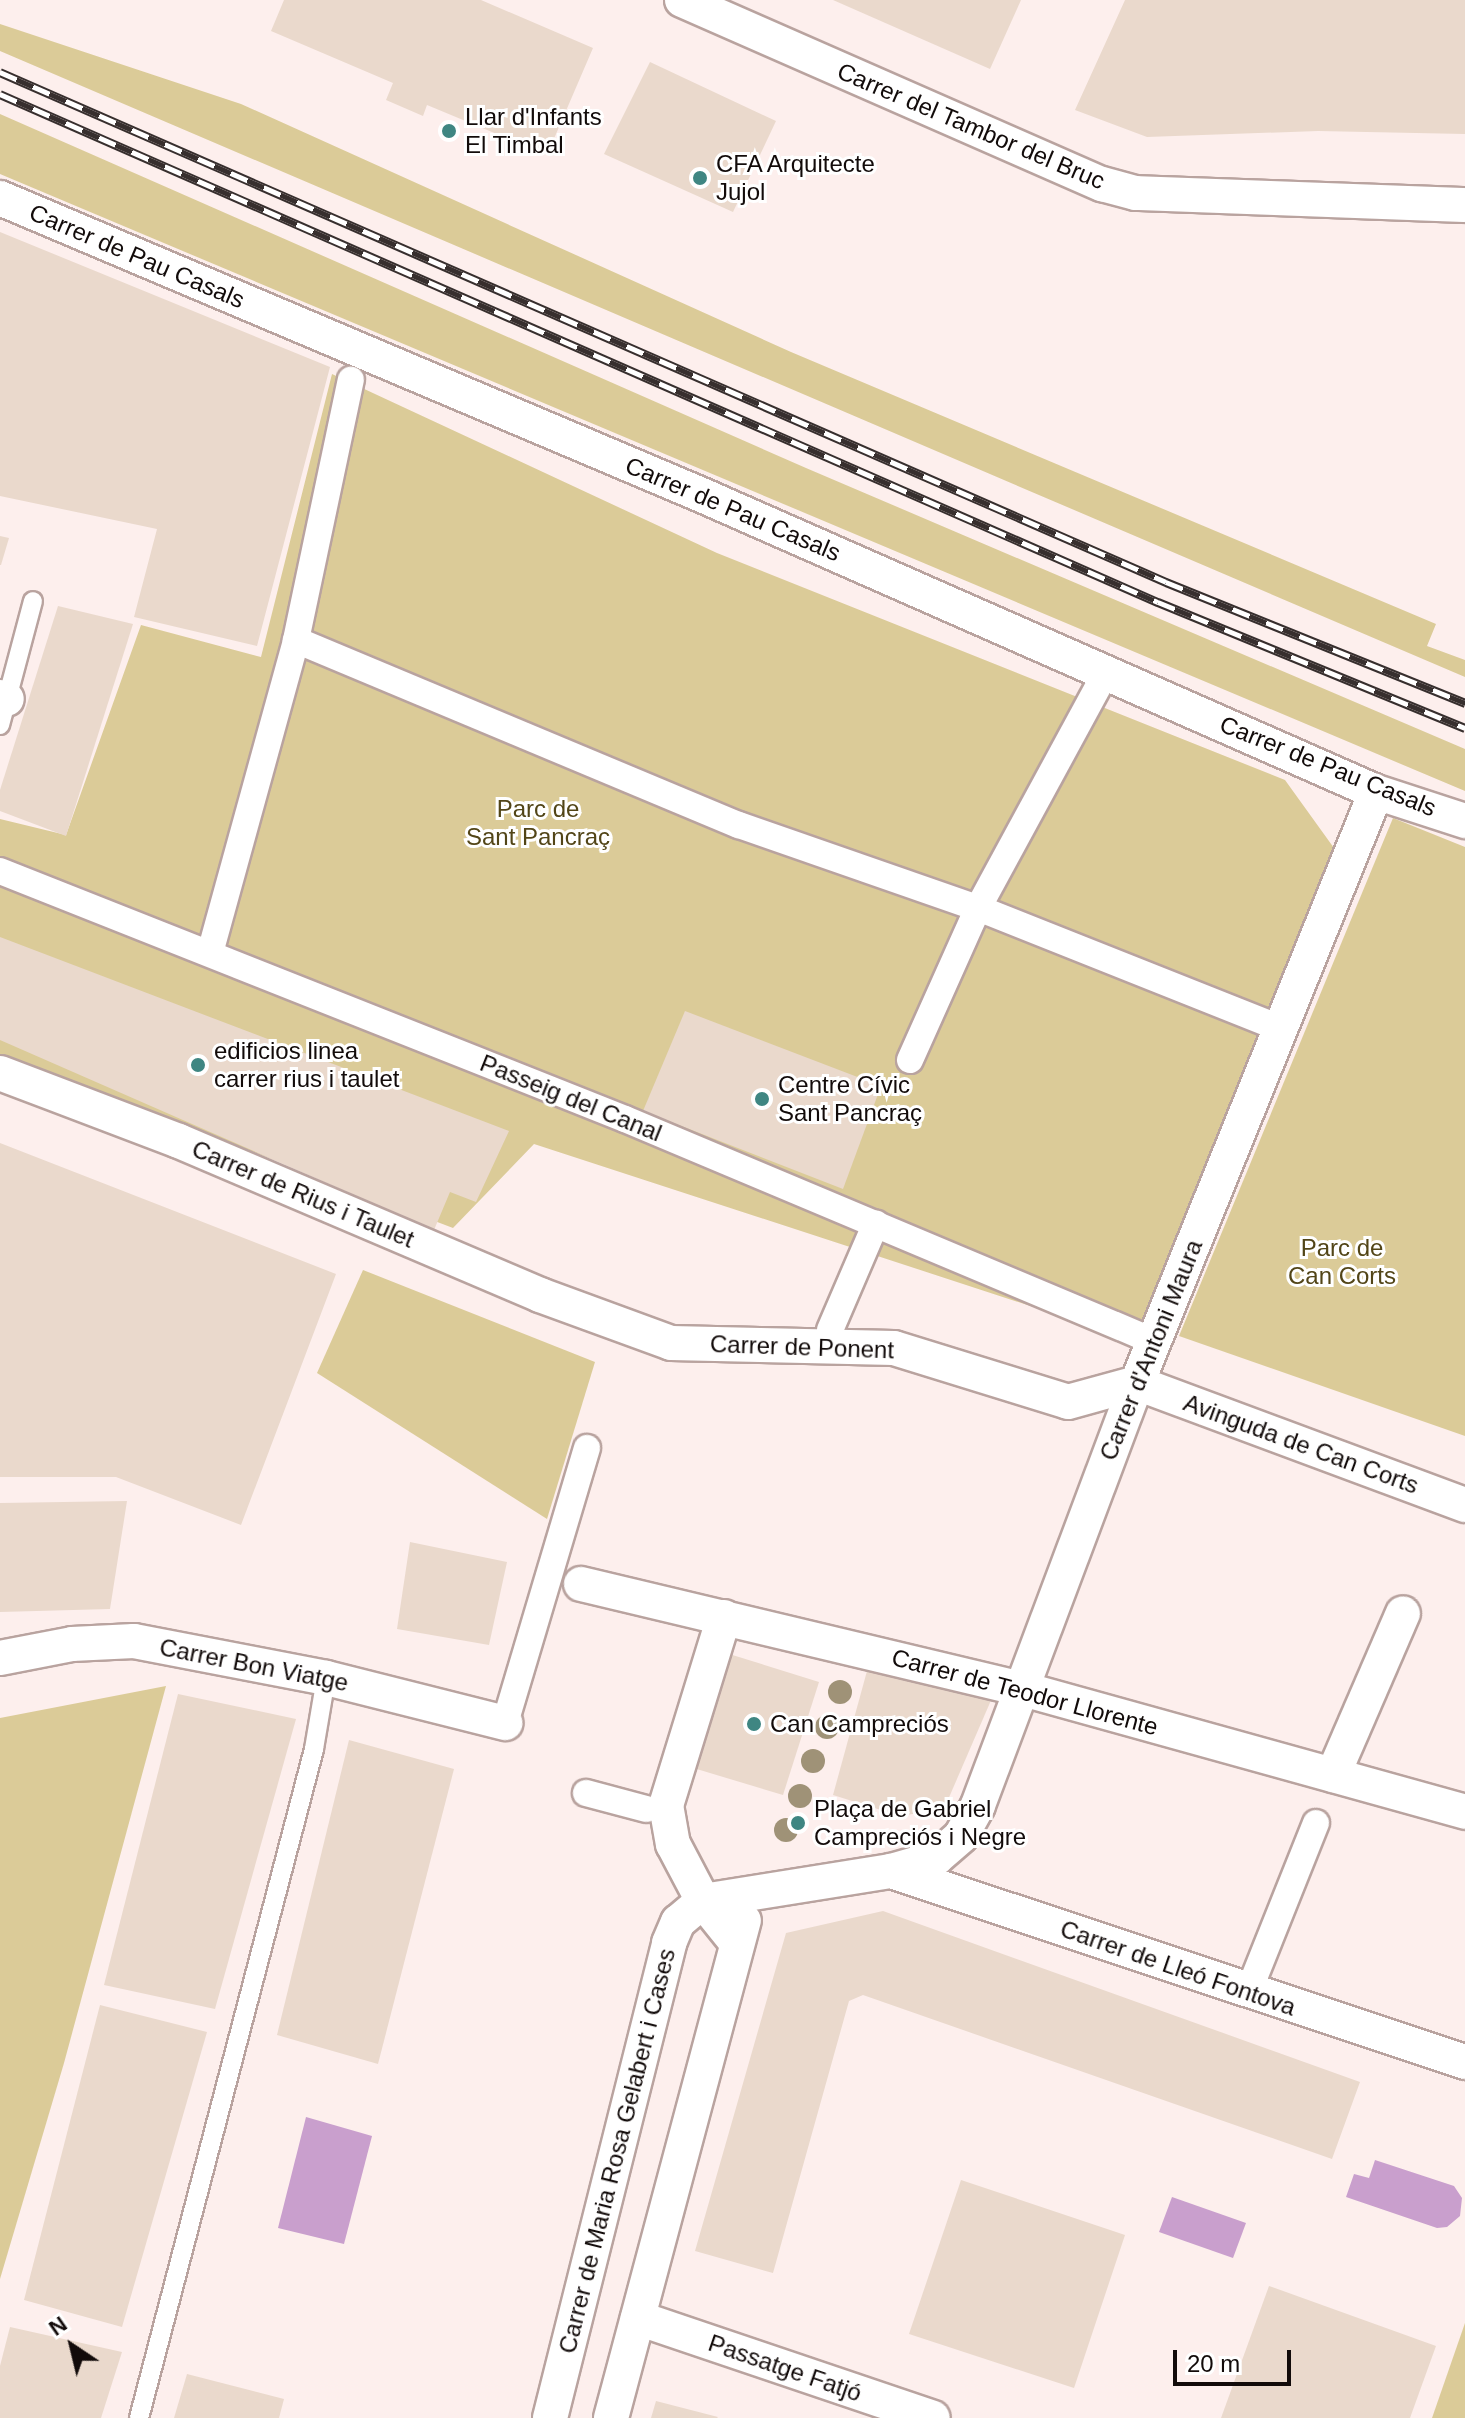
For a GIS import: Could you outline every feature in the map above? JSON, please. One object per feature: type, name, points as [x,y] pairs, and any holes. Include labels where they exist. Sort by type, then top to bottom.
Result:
[{"type":"street","name":"Carrer del Tambor del Bruc","points":[[682,0],[1102,184],[1136,193],[1465,205]]},
{"type":"street","name":"Carrer de Pau Casals","points":[[0,198],[719,502],[1376,792],[1465,821]]},
{"type":"street","points":[[210,953],[296,640],[351,380]]},
{"type":"street","points":[[296,640],[739,825],[978,908],[1280,1028]]},
{"type":"street","points":[[910,1060],[978,908],[1098,687]]},
{"type":"street","name":"Carrer d'Antoni Maura","points":[[891,1871],[936,1858],[961,1836],[978,1805],[1019,1688],[1137,1383],[1376,792]]},
{"type":"street","name":"Passeig del Canal","points":[[0,871],[876,1223],[1139,1335]]},
{"type":"street","name":"Carrer de Rius i Taulet","points":[[0,1073],[179,1141],[604,1319]]},
{"type":"street","points":[[830,1330],[876,1223]]},
{"type":"street","name":"Carrer de Ponent","points":[[604,1319],[671,1343],[894,1348],[1068,1402],[1137,1383]]},
{"type":"street","name":"Avinguda de Can Corts","points":[[1137,1383],[1465,1505]]},
{"type":"street","points":[[505,1723],[587,1448]]},
{"type":"street","name":"Carrer de Teodor Llorente","points":[[581,1584],[1019,1688],[1465,1812]]},
{"type":"street","points":[[1333,1775],[1403,1613]]},
{"type":"street","points":[[724,1617],[666,1805],[673,1844],[703,1901],[736,1942]]},
{"type":"street","name":"Carrer Bon Viatge","points":[[0,1658],[72,1644],[134,1641],[326,1678],[505,1723]]},
{"type":"street","points":[[586,1793],[646,1809]]},
{"type":"street","points":[[1248,1993],[1316,1823]]},
{"type":"street","points":[[703,1901],[768,1894],[891,1871]]},
{"type":"street","name":"Carrer de Lleó Fontova","points":[[891,1871],[1248,1993],[1465,2062]]},
{"type":"street","points":[[611,2418],[736,1942],[749,1911],[768,1894]]},
{"type":"street","name":"Carrer de Maria Rosa Gelabert i Cases","points":[[550,2418],[669,1943],[678,1922],[703,1901]]},
{"type":"street","name":"Passatge Fatjó","points":[[638,2318],[933,2418]]},
{"type":"lane","points":[[2,707],[33,601]]},
{"type":"lane","points":[[139,2418],[314,1749],[326,1678]]},
{"type":"green space","points":[[0,24],[241,104],[791,352],[1436,624],[1427,646],[1465,660],[1465,677],[0,51]]},
{"type":"green space","points":[[0,114],[806,468],[1465,749],[1465,791],[0,174]]},
{"type":"green space","name":"Parc de Sant Pancraç","points":[[332,374],[717,553],[1285,780],[1339,855],[1141,1342],[534,1144],[453,1228],[0,1055],[0,819],[66,835],[141,625],[261,657]]},
{"type":"green space","name":"Parc de Can Corts","points":[[1393,818],[1465,847],[1465,1436],[1179,1336]]},
{"type":"green space","points":[[363,1270],[595,1362],[547,1519],[317,1373]]},
{"type":"green space","points":[[166,1686],[64,2063],[0,2279],[0,1718]]},
{"type":"green space","points":[[1465,2323],[1465,2418],[1432,2418]]},
{"type":"shaded area","points":[[306,2117],[372,2136],[344,2244],[278,2228]]},
{"type":"shaded area","points":[[1375,2160],[1454,2186],[1462,2198],[1460,2216],[1447,2227],[1437,2228],[1346,2197],[1354,2174],[1369,2178]]},
{"type":"shaded area","points":[[1172,2197],[1246,2223],[1233,2258],[1159,2232]]},
{"type":"building","points":[[284,0],[481,0],[593,48],[547,155],[427,105],[423,116],[386,100],[393,83],[271,31]]},
{"type":"building","points":[[833,0],[1021,0],[990,69]]},
{"type":"building","points":[[1125,0],[1465,0],[1465,134],[1318,131],[1147,137],[1075,110]]},
{"type":"building","points":[[650,62],[776,121],[733,212],[604,154]]},
{"type":"building","points":[[0,232],[330,367],[257,646],[134,617],[157,529],[0,496]]},
{"type":"building","points":[[0,536],[9,538],[1,565],[0,565]]},
{"type":"building","points":[[58,606],[133,624],[66,836],[0,811],[0,790]]},
{"type":"building","name":"edificios linea carrer rius i taulet","points":[[0,937],[509,1131],[476,1202],[450,1192],[434,1230],[0,1040]]},
{"type":"building","name":"Centre Cívic Sant Pancraç","points":[[685,1011],[881,1086],[843,1189],[643,1111]]},
{"type":"building","points":[[0,1143],[336,1274],[241,1525],[116,1477],[0,1477]]},
{"type":"building","points":[[127,1501],[110,1609],[0,1612],[0,1503]]},
{"type":"building","points":[[410,1542],[507,1562],[489,1645],[397,1629]]},
{"type":"building","name":"Can Campreciós","points":[[726,1653],[819,1682],[783,1795],[690,1767]]},
{"type":"building","points":[[867,1671],[992,1698],[944,1809],[900,1816],[833,1795]]},
{"type":"building","points":[[178,1694],[296,1719],[215,2009],[104,1985]]},
{"type":"building","points":[[349,1740],[454,1769],[378,2064],[277,2035]]},
{"type":"building","points":[[883,1911],[1360,2082],[1332,2159],[863,1995],[849,2001],[773,2273],[695,2251],[786,1933]]},
{"type":"building","points":[[100,2005],[207,2032],[122,2327],[24,2300]]},
{"type":"building","points":[[961,2180],[1125,2235],[1074,2388],[909,2334]]},
{"type":"building","points":[[1269,2286],[1436,2346],[1410,2418],[1221,2418]]},
{"type":"building","points":[[10,2327],[122,2352],[101,2418],[0,2418],[0,2366]]},
{"type":"building","points":[[187,2374],[284,2399],[279,2418],[174,2418]]},
{"type":"building","points":[[656,2401],[718,2417],[651,2418]]},
{"type":"railway","points":[[0,72],[1166,582],[1465,703]]},
{"type":"railway","points":[[0,94],[1158,602],[1465,728]]},
{"type":"place","name":"Llar d'Infants El Timbal","points":[[449,131]]},
{"type":"place","name":"CFA Arquitecte Jujol","points":[[700,178]]},
{"type":"place","name":"edificios linea carrer rius i taulet","points":[[198,1065]]},
{"type":"place","name":"Centre Cívic Sant Pancraç","points":[[762,1099]]},
{"type":"place","name":"Can Campreciós","points":[[754,1724]]},
{"type":"place","name":"Plaça de Gabriel Campreciós i Negre","points":[[798,1823]]}]
